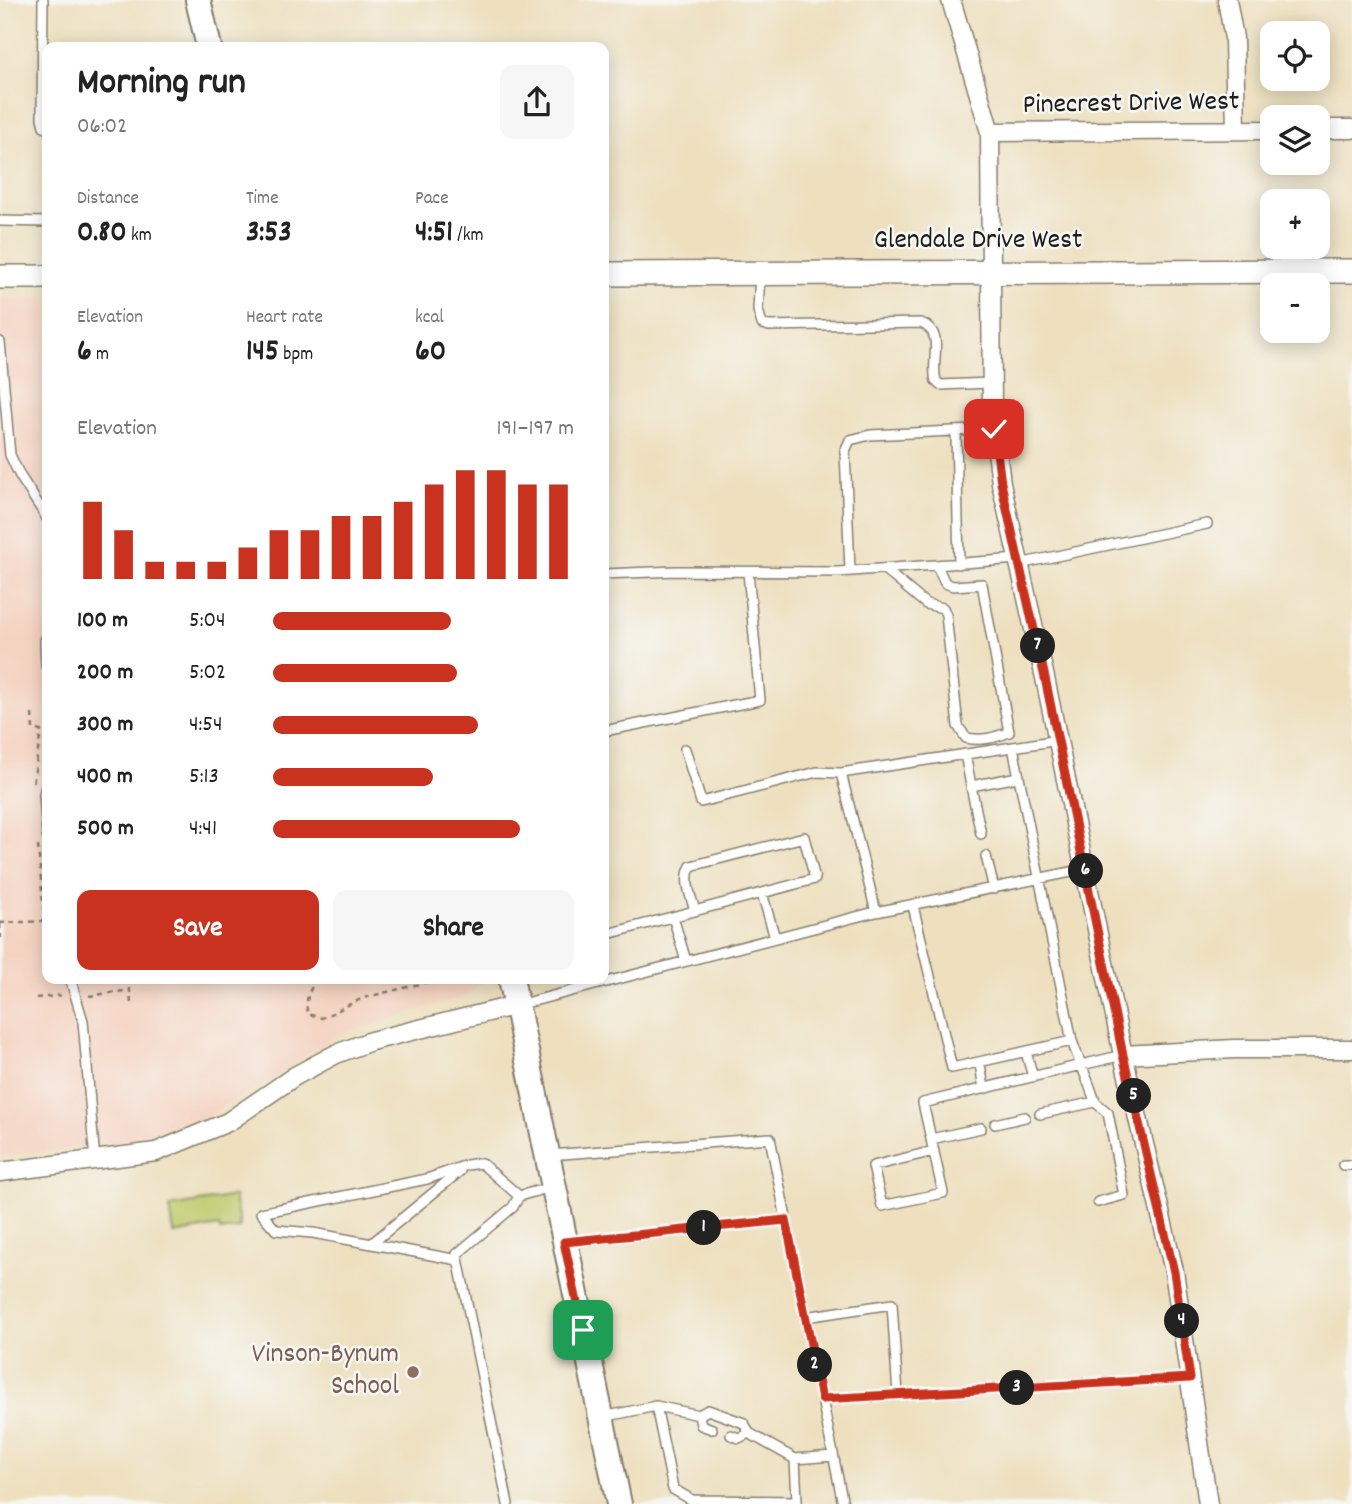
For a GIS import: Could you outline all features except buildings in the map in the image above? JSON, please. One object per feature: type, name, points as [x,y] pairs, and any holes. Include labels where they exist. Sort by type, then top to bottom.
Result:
[{"type":"main road","points":[[198,0],[208,42]]},
{"type":"main road","points":[[512,984],[619,1504]]},
{"type":"street","points":[[951,0],[990,132],[989,271],[992,383],[994,429],[1001,483],[1059,740],[1123,1055],[1174,1272],[1208,1504]]},
{"type":"street","points":[[1227,0],[1234,38],[1236,130]]},
{"type":"street","points":[[1330,129],[1352,129]]},
{"type":"street","name":"Pinecrest Drive West","points":[[990,132],[1260,130]]},
{"type":"street","name":"Glendale Drive West","points":[[609,274],[1352,271]]},
{"type":"street","points":[[0,277],[42,277]]},
{"type":"street","points":[[0,1172],[156,1152],[228,1122],[295,1076],[359,1045],[517,1005]]},
{"type":"street","points":[[1123,1055],[1234,1049],[1352,1049]]},
{"type":"lane","points":[[43,42],[44,0]]},
{"type":"lane","points":[[0,221],[42,222]]},
{"type":"lane","points":[[761,273],[758,310],[762,324],[921,323],[935,333],[936,382],[940,385],[992,383]]},
{"type":"lane","points":[[0,342],[10,455],[42,511]]},
{"type":"lane","points":[[850,571],[845,450],[850,440],[870,435],[994,429]]},
{"type":"lane","points":[[956,432],[959,564]]},
{"type":"lane","points":[[609,573],[850,571],[1019,562],[1207,524]]},
{"type":"lane","points":[[884,569],[926,604],[943,608],[958,726],[966,738],[979,741],[995,738],[1009,732],[982,584],[953,586],[945,583],[937,566]]},
{"type":"lane","points":[[609,730],[760,700],[748,572]]},
{"type":"lane","points":[[685,749],[701,802],[817,772],[841,773],[1059,740]]},
{"type":"lane","points":[[1013,747],[1072,1041],[1081,1067],[1090,1082],[1095,1102],[1108,1113],[1124,1195],[1098,1202]]},
{"type":"lane","points":[[965,754],[981,834]]},
{"type":"lane","points":[[841,773],[876,912]]},
{"type":"lane","points":[[971,786],[1018,776]]},
{"type":"lane","points":[[609,934],[673,917],[815,879],[804,837],[691,866],[687,881],[695,911]]},
{"type":"lane","points":[[986,856],[994,889]]},
{"type":"lane","points":[[609,981],[876,912],[1086,869]]},
{"type":"lane","points":[[762,893],[775,938]]},
{"type":"lane","points":[[913,906],[952,1068],[980,1064],[1072,1041]]},
{"type":"lane","points":[[673,917],[686,961]]},
{"type":"lane","points":[[72,984],[83,1021],[94,1161]]},
{"type":"lane","points":[[517,1005],[598,984]]},
{"type":"lane","points":[[1026,1052],[1033,1077]]},
{"type":"lane","points":[[934,1151],[873,1166],[882,1206],[943,1193],[934,1151],[923,1103],[1123,1055]]},
{"type":"lane","points":[[980,1064],[984,1089]]},
{"type":"lane","points":[[1040,1114],[1095,1102]]},
{"type":"lane","points":[[995,1124],[1025,1117]]},
{"type":"lane","points":[[931,1139],[981,1128]]},
{"type":"lane","points":[[546,1155],[770,1138],[843,1504]]},
{"type":"lane","points":[[458,1261],[313,1233],[276,1230],[261,1213],[427,1179],[481,1163],[519,1196]]},
{"type":"lane","points":[[371,1244],[467,1166]]},
{"type":"lane","points":[[508,1504],[457,1254],[513,1207],[519,1196],[552,1186]]},
{"type":"lane","points":[[564,1242],[786,1220]]},
{"type":"lane","points":[[805,1317],[892,1304],[898,1395]]},
{"type":"lane","points":[[822,1399],[1190,1378]]},
{"type":"lane","points":[[656,1406],[673,1489],[692,1500],[797,1501],[795,1459]]},
{"type":"lane","points":[[601,1418],[656,1406],[699,1415],[708,1410],[744,1423],[749,1433],[795,1459],[833,1457]]},
{"type":"lane","points":[[699,1415],[702,1425],[712,1429]]},
{"type":"lane","points":[[730,1435],[739,1438],[749,1433]]},
{"type":"path","points":[[1,938],[0,924],[42,921]]},
{"type":"path","points":[[129,984],[131,1004]]},
{"type":"path","points":[[313,984],[306,1008],[308,1014],[321,1018],[374,995],[419,984]]},
{"type":"shaded area","points":[[42,297],[42,984],[480,984],[467,996],[340,1034],[272,1079],[194,1123],[125,1142],[0,1157],[0,298]]},
{"type":"green space","points":[[234,1196],[240,1228],[220,1231],[219,1226],[174,1234],[170,1207]]},
{"type":"place","name":"Vinson-Bynum School","points":[[413,1372]]},
{"type":"route","points":[[583,1330],[564,1242],[786,1220],[822,1399],[1190,1378],[1179,1296],[1123,1055],[1045,678],[1001,483],[994,429]]}]
